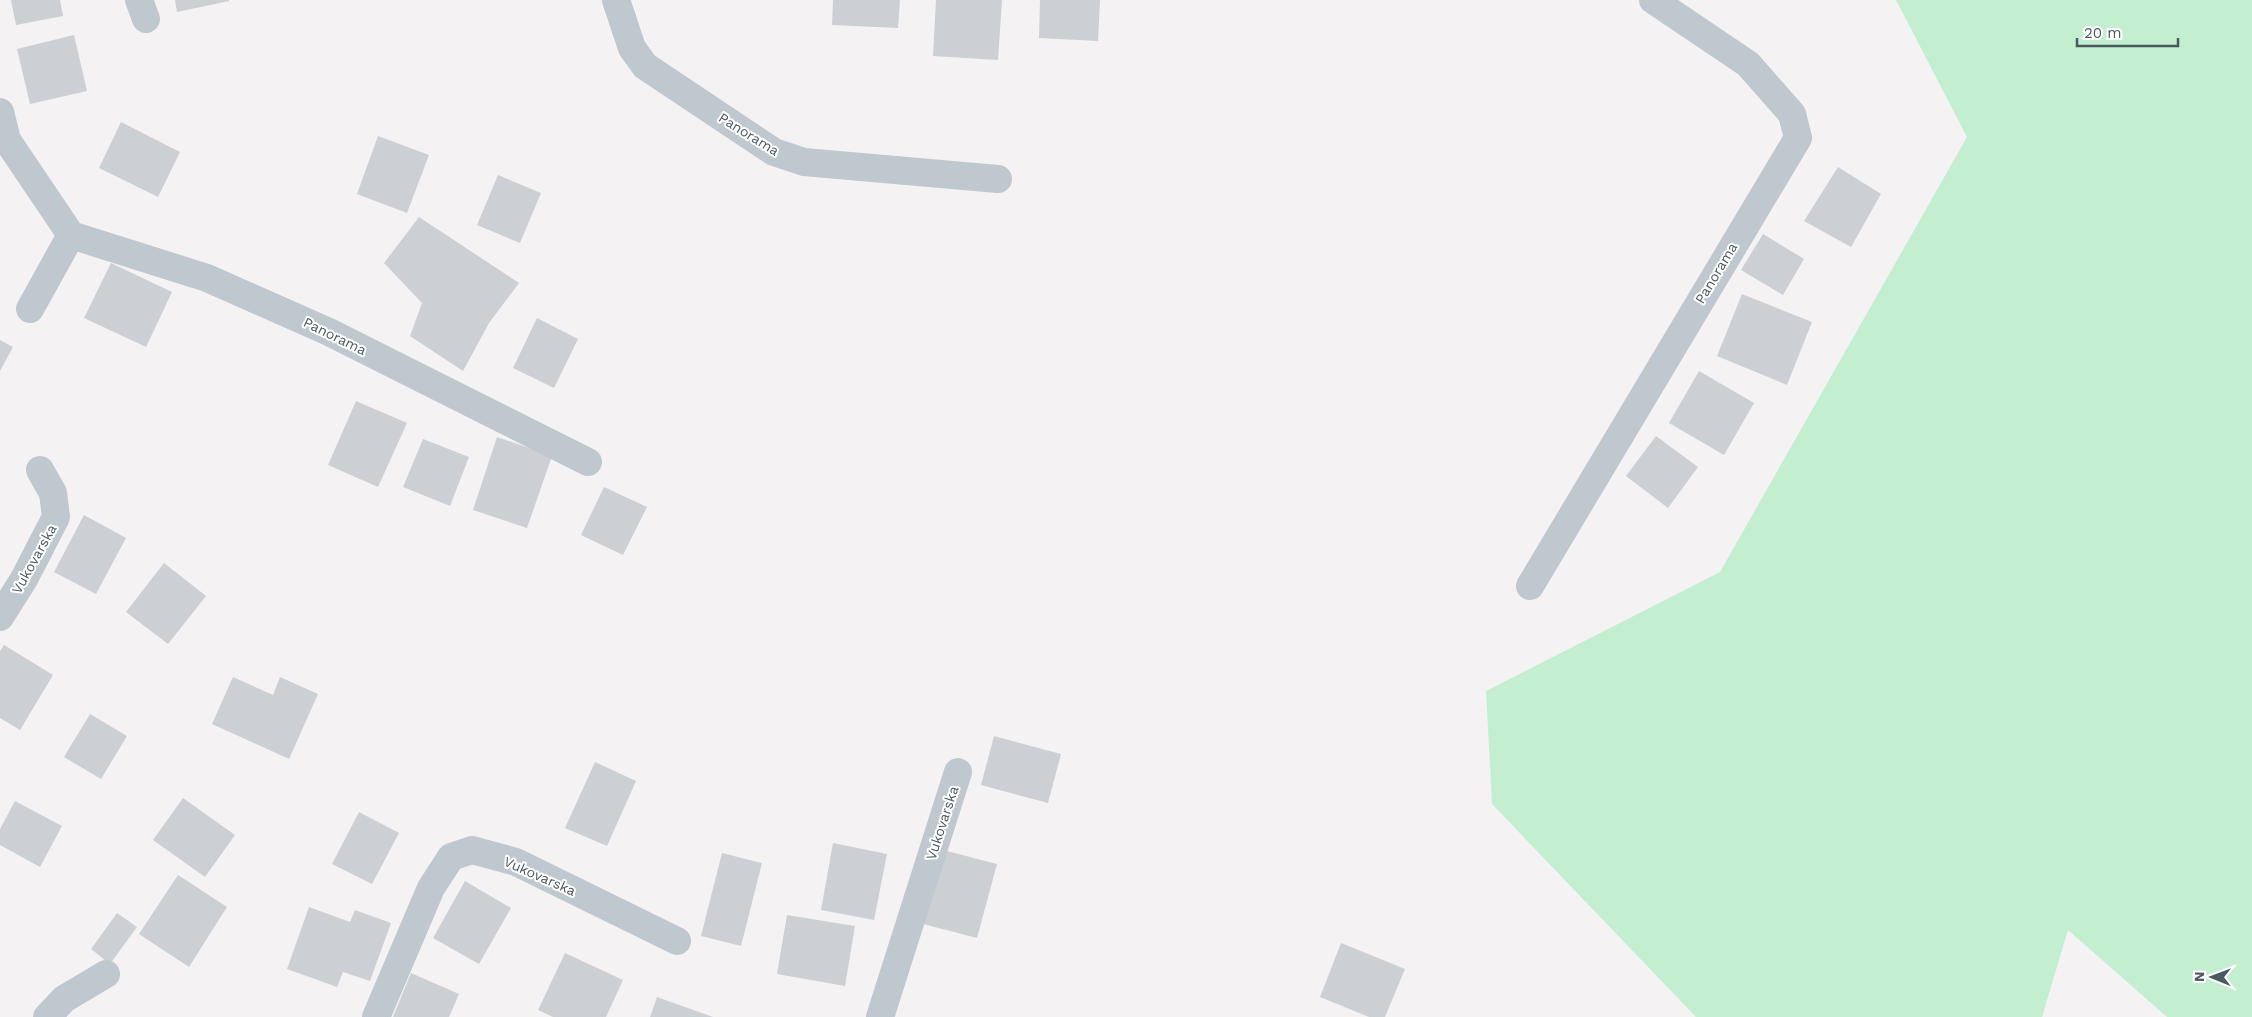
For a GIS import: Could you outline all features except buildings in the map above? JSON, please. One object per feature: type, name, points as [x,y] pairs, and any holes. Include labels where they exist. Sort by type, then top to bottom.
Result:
[{"type":"street","name":"Panorama","points":[[616,0],[632,48],[645,66],[774,152],[804,162],[998,179]]},
{"type":"street","name":"Panorama","points":[[1530,586],[1798,138],[1792,114],[1748,64],[1653,0]]},
{"type":"street","points":[[0,112],[7,140],[71,236],[30,309]]},
{"type":"street","name":"Panorama","points":[[71,236],[207,278],[329,332],[588,462]]},
{"type":"street","name":"Vukovarska","points":[[0,618],[24,579],[56,517],[53,493],[40,470]]},
{"type":"street","name":"Vukovarska","points":[[880,1017],[958,772]]},
{"type":"street","name":"Vukovarska","points":[[376,1017],[431,888],[451,857],[472,850],[516,862],[677,941]]},
{"type":"street","points":[[47,1017],[64,999],[106,974]]},
{"type":"green space","points":[[1896,0],[2252,0],[2252,1017],[2167,1017],[2068,930],[2042,1017],[1696,1017],[1492,804],[1486,691],[1720,572],[1967,137]]}]
